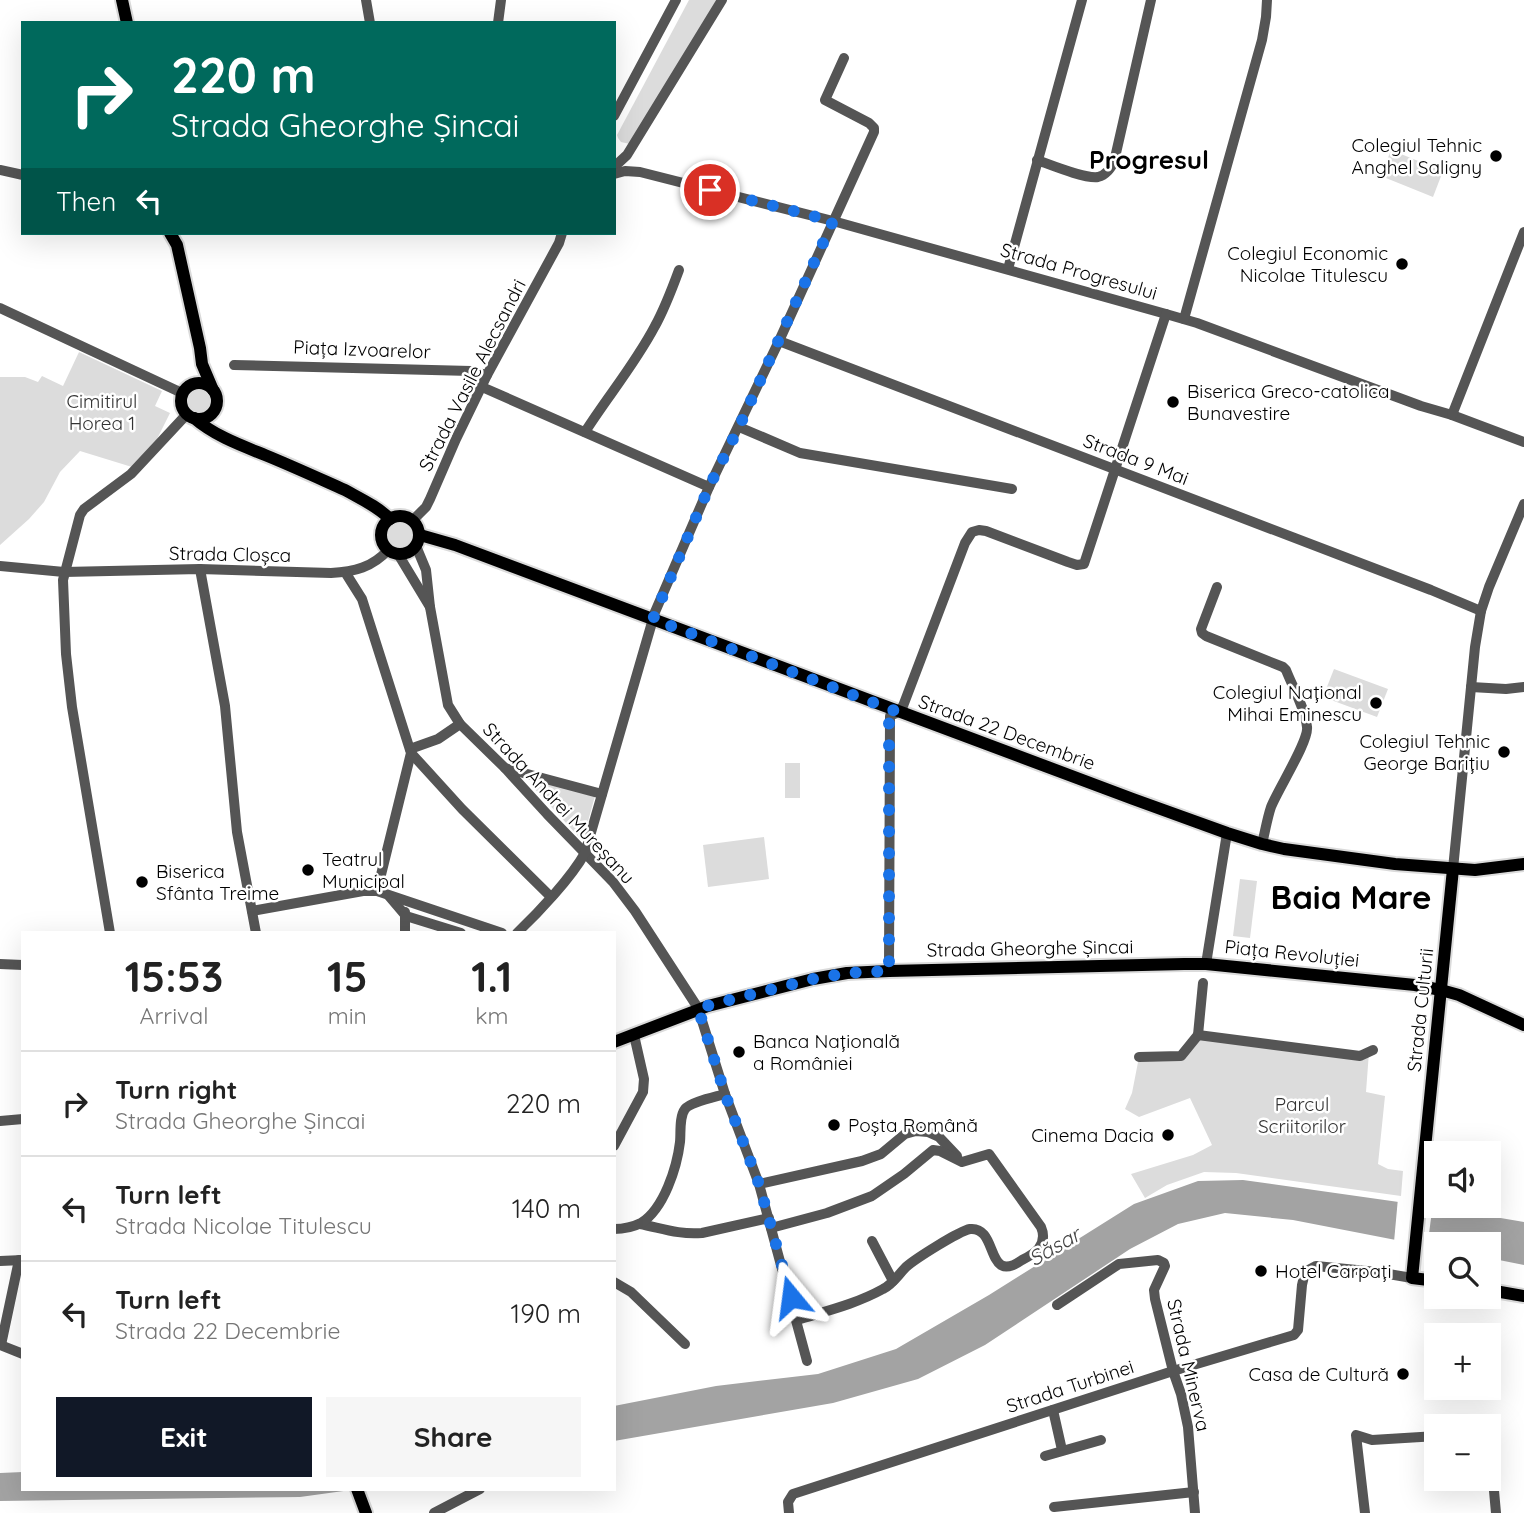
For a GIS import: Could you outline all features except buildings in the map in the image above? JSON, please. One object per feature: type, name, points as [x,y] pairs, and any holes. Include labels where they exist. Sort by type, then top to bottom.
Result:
[{"type":"main road","points":[[122,0],[127,21]]},
{"type":"main road","points":[[178,239],[202,364],[217,398],[218,421],[227,439]]},
{"type":"main road","points":[[202,364],[185,390],[181,403],[190,416],[227,439],[364,500],[390,519]]},
{"type":"main road","points":[[185,390],[197,383],[203,383],[213,390]]},
{"type":"main road","points":[[190,416],[203,418],[209,415],[216,405]]},
{"type":"main road","points":[[402,516],[413,520],[418,528],[418,540],[406,553],[393,552],[382,541],[386,522],[402,516]]},
{"type":"main road","name":"Strada 22 Decembrie","points":[[418,540],[438,539],[1227,834]]},
{"type":"main road","points":[[1227,834],[1262,844],[1383,863],[1475,870],[1524,864]]},
{"type":"main road","name":"Strada Culturii","points":[[1412,1278],[1453,869]]},
{"type":"main road","name":"Strada Gheorghe Șincai","points":[[616,1041],[698,1008],[847,973],[1206,964]]},
{"type":"main road","name":"Piața Revoluției","points":[[1206,964],[1415,985],[1459,995],[1524,1025]]},
{"type":"main road","points":[[1412,1278],[1424,1279]]},
{"type":"main road","points":[[1501,1292],[1524,1296]]},
{"type":"street","points":[[366,0],[370,21]]},
{"type":"street","points":[[498,21],[501,0]]},
{"type":"street","points":[[616,112],[676,0]]},
{"type":"street","points":[[616,165],[627,155],[722,0]]},
{"type":"street","points":[[1008,269],[1082,0]]},
{"type":"street","points":[[1037,160],[1096,177],[1111,168],[1151,0]]},
{"type":"street","points":[[1184,319],[1262,40],[1267,0]]},
{"type":"street","points":[[519,931],[551,897],[585,853],[653,619],[709,487],[874,132],[874,128],[825,100],[844,58]]},
{"type":"street","points":[[0,170],[21,175]]},
{"type":"street","name":"Strada Progresului","points":[[616,173],[625,170],[640,172],[833,221],[1184,319],[1524,442]]},
{"type":"street","points":[[1452,415],[1524,232]]},
{"type":"street","name":"Strada Vasile Alecsandri","points":[[413,520],[426,507],[488,375],[561,238]]},
{"type":"street","points":[[585,432],[654,328],[678,270]]},
{"type":"street","points":[[0,308],[185,390]]},
{"type":"street","points":[[889,971],[890,716],[903,706],[965,543],[972,532],[986,531],[1068,562],[1084,564],[1166,314]]},
{"type":"street","name":"Strada 9 Mai","points":[[779,341],[1481,611]]},
{"type":"street","name":"Piața Izvoarelor","points":[[234,365],[471,371],[488,375]]},
{"type":"street","points":[[482,387],[709,487]]},
{"type":"street","points":[[110,931],[72,707],[63,606],[64,572],[84,509],[131,474],[190,416]]},
{"type":"street","points":[[739,427],[800,453],[1012,489]]},
{"type":"street","name":"Strada Culturii","points":[[1453,869],[1481,611],[1524,504]]},
{"type":"street","name":"Strada Andrei Mureșanu","points":[[418,540],[426,570],[448,705],[460,724],[619,890],[698,1008],[725,1094],[759,1184],[807,1361]]},
{"type":"street","name":"Strada Cloșca","points":[[2,569],[64,572],[200,569],[317,574],[363,568],[393,552]]},
{"type":"street","name":"Strada Andrei Mureșanu","points":[[393,552],[430,607]]},
{"type":"street","points":[[200,569],[225,706],[237,832],[256,931]]},
{"type":"street","points":[[345,572],[362,599],[411,751],[462,809],[551,897]]},
{"type":"street","points":[[1217,587],[1201,629],[1202,633],[1283,667],[1291,681],[1307,727],[1306,735],[1272,806],[1262,844]]},
{"type":"street","points":[[1471,687],[1524,687]]},
{"type":"street","points":[[411,751],[438,739],[460,724]]},
{"type":"street","points":[[377,891],[411,751]]},
{"type":"street","points":[[505,768],[602,794]]},
{"type":"street","name":"Piața Revoluției","points":[[1206,964],[1227,834]]},
{"type":"street","points":[[252,911],[363,891],[377,891],[491,931]]},
{"type":"street","points":[[387,895],[406,916],[455,931]]},
{"type":"street","points":[[405,931],[406,908],[411,903]]},
{"type":"street","points":[[0,964],[21,965]]},
{"type":"street","points":[[1139,1058],[1181,1056],[1198,1035],[1203,983]]},
{"type":"street","points":[[616,1142],[643,1092],[644,1079],[634,1035]]},
{"type":"street","points":[[1198,1035],[1360,1056],[1373,1050]]},
{"type":"street","points":[[616,1229],[640,1224],[663,1197],[674,1171],[685,1109],[691,1104],[725,1094]]},
{"type":"street","points":[[2,1121],[21,1119]]},
{"type":"street","points":[[759,1184],[862,1161],[881,1154],[905,1134],[916,1131],[928,1132],[939,1138],[962,1162]]},
{"type":"street","points":[[640,1224],[678,1234],[691,1234],[827,1213],[872,1196],[933,1150],[962,1162],[989,1154],[1044,1234],[1040,1247],[1017,1264],[1003,1267],[998,1263],[983,1233],[977,1229],[964,1231],[905,1268],[886,1288],[857,1301],[797,1320]]},
{"type":"street","points":[[872,1241],[893,1281]]},
{"type":"street","points":[[0,1261],[21,1260],[0,1345],[21,1353]]},
{"type":"street","name":"Strada Minerva","points":[[1058,1305],[1119,1264],[1158,1260],[1164,1263],[1154,1290],[1188,1427],[1195,1513]]},
{"type":"street","name":"Strada Turbinei","points":[[788,1507],[793,1494],[1173,1371],[1294,1335],[1298,1330],[1305,1272],[1316,1266],[1412,1278]]},
{"type":"street","points":[[616,1283],[631,1292],[685,1344]]},
{"type":"street","points":[[1053,1410],[1062,1450]]},
{"type":"street","points":[[1365,1513],[1356,1435],[1372,1440],[1424,1437]]},
{"type":"street","points":[[1045,1457],[1101,1440]]},
{"type":"street","points":[[434,1513],[476,1491]]},
{"type":"street","points":[[1494,1491],[1496,1513]]},
{"type":"street","points":[[1054,1507],[1194,1492]]},
{"type":"green space","points":[[689,0],[720,0],[630,144],[621,142],[617,135]]},
{"type":"green space","points":[[1391,150],[1443,171],[1433,197],[1381,176]]},
{"type":"green space","name":"Cimitirul Horea 1","points":[[79,352],[162,391],[155,406],[170,413],[157,439],[132,467],[80,451],[60,472],[44,502],[0,545],[0,377],[25,377],[38,382],[42,376],[63,386]]},
{"type":"green space","points":[[199,387],[209,391],[213,401],[209,411],[199,415],[189,411],[185,401],[189,391]]},
{"type":"green space","points":[[400,520],[406,521],[414,529],[414,541],[406,549],[400,550],[394,549],[386,541],[385,535],[386,529],[394,521]]},
{"type":"green space","points":[[1334,669],[1388,689],[1377,717],[1323,697]]},
{"type":"green space","points":[[785,763],[800,763],[800,798],[785,798]]},
{"type":"green space","points":[[537,780],[595,796],[585,832],[579,837],[533,787]]},
{"type":"green space","points":[[764,837],[769,879],[708,887],[703,845]]},
{"type":"green space","points":[[1240,879],[1257,881],[1250,938],[1233,936]]},
{"type":"green space","name":"Parcul Scriitorilor","points":[[1198,1035],[1360,1056],[1369,1052],[1366,1092],[1385,1096],[1378,1164],[1388,1169],[1403,1171],[1401,1196],[1236,1173],[1204,1172],[1167,1185],[1145,1198],[1131,1174],[1193,1155],[1212,1145],[1190,1098],[1139,1117],[1125,1109],[1132,1093],[1139,1057],[1181,1056]]},
{"type":"shaded area","points":[[1243,1180],[1424,1206],[1424,1218],[1501,1218],[1524,1222],[1524,1265],[1501,1260],[1501,1232],[1424,1232],[1424,1245],[1293,1220],[1225,1213],[1178,1224],[1130,1249],[985,1345],[918,1379],[833,1403],[616,1441],[616,1406],[716,1386],[818,1374],[896,1349],[989,1295],[1134,1204],[1198,1181]]},
{"type":"shaded area","points":[[21,1472],[21,1491],[344,1491],[300,1497],[0,1501],[0,1473]]},
{"type":"pier","points":[[1398,1198],[1424,1202],[1424,1218],[1431,1218],[1429,1232],[1424,1232],[1424,1248],[1394,1242]]},
{"type":"place","name":"Colegiul Tehnic Anghel Saligny","points":[[1496,156]]},
{"type":"place","name":"Colegiul Economic Nicolae Titulescu","points":[[1402,264]]},
{"type":"place","name":"Biserica Greco-catolica Bunavestire","points":[[1173,402]]},
{"type":"place","name":"Colegiul Național Mihai Eminescu","points":[[1376,703]]},
{"type":"place","name":"Colegiul Tehnic George Barițiu","points":[[1504,752]]},
{"type":"place","name":"Teatrul Municipal","points":[[308,870]]},
{"type":"place","name":"Biserica Sfânta Treime","points":[[142,882]]},
{"type":"place","name":"Banca Națională a României","points":[[739,1052]]},
{"type":"place","name":"Poșta Română","points":[[834,1125]]},
{"type":"place","name":"Cinema Dacia","points":[[1168,1135]]},
{"type":"place","name":"Hotel Carpați","points":[[1261,1271]]},
{"type":"place","name":"Casa de Cultură","points":[[1403,1374]]},
{"type":"district","name":"Progresul","points":[[1149,159]]},
{"type":"district","name":"Baia Mare","points":[[1351,896]]},
{"type":"route","points":[[710,190],[833,221],[709,487],[653,619],[898,712],[890,716],[889,722],[889,971],[847,973],[813,979],[698,1008],[725,1094],[759,1184],[791,1297]]},
{"type":"water label","name":"Săsar","points":[[1054,1246]]}]
